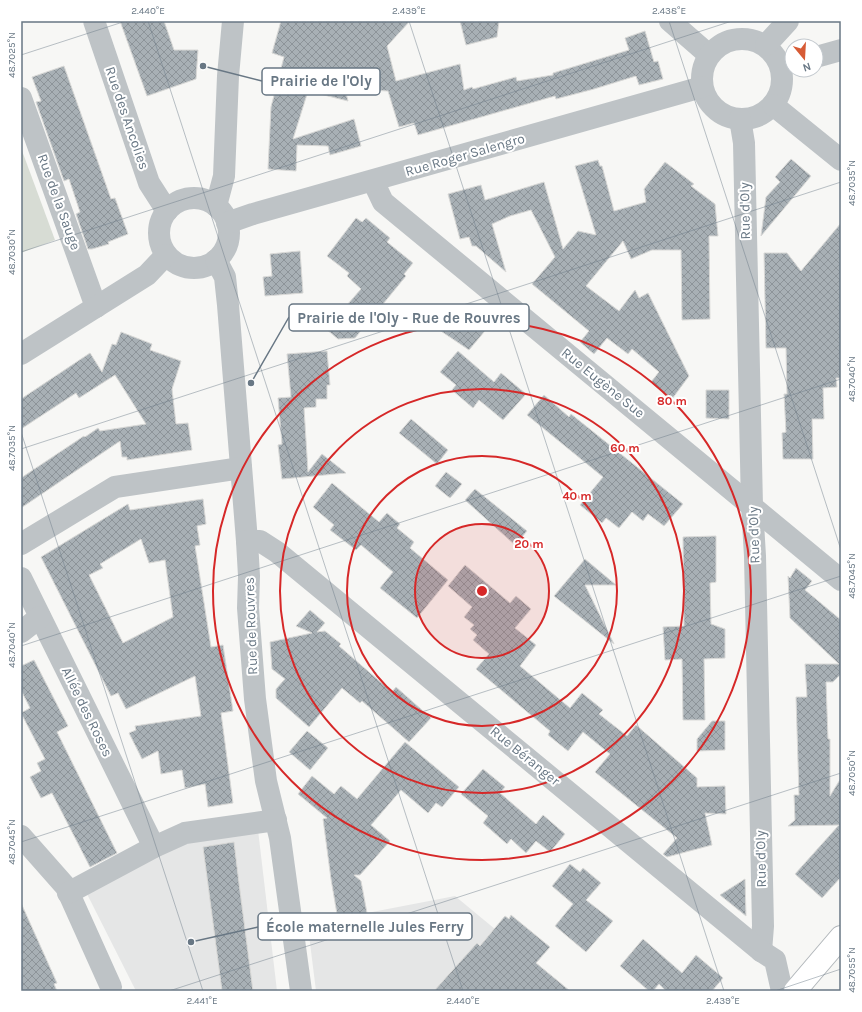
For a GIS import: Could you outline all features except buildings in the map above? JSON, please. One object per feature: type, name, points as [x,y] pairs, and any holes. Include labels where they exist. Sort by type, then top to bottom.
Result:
[{"type":"main road","points":[[795,991],[841,937]]},
{"type":"street","name":"Rue des Ancolies","points":[[94,21],[149,183],[166,211]]},
{"type":"street","points":[[222,214],[204,200],[190,198],[177,202],[166,211],[161,221],[159,233],[160,244],[166,255],[174,262],[185,267],[196,268],[207,266],[216,260],[223,252],[227,243],[229,232],[222,214],[228,76],[233,21]]},
{"type":"street","points":[[670,21],[709,55]]},
{"type":"street","points":[[766,46],[788,21]]},
{"type":"street","points":[[784,63],[766,46],[754,40],[742,38],[729,40],[718,46],[709,55],[701,76],[702,87],[707,100],[715,110],[727,117],[740,120],[752,118],[764,113],[773,105],[780,93],[784,75]]},
{"type":"street","points":[[824,55],[841,50]]},
{"type":"street","name":"Rue Roger Salengro","points":[[222,214],[253,214],[702,87]]},
{"type":"street","name":"Rue de la Sauge","points":[[21,98],[96,307]]},
{"type":"street","points":[[773,105],[841,160]]},
{"type":"street","name":"Rue d'Oly","points":[[740,120],[744,143],[752,506],[755,572],[762,910],[761,951]]},
{"type":"street","name":"Rue Eugène Sue","points":[[373,181],[383,202],[841,580]]},
{"type":"street","points":[[21,354],[147,275],[166,255]]},
{"type":"street","name":"Rue de Rouvres","points":[[216,260],[225,278],[228,298],[247,540],[249,576],[248,608],[255,699],[266,781],[280,838],[301,991]]},
{"type":"street","points":[[21,544],[115,487],[241,468]]},
{"type":"street","name":"Rue Béranger","points":[[247,540],[260,541],[277,552],[761,951],[775,960],[782,991]]},
{"type":"street","name":"Allée des Roses","points":[[21,578],[154,847]]},
{"type":"street","points":[[21,632],[40,617]]},
{"type":"street","points":[[68,893],[154,847],[185,833],[276,820]]},
{"type":"street","points":[[22,840],[66,887],[111,987]]},
{"type":"shaded area","points":[[21,148],[55,240],[21,253]]},
{"type":"shaded area","points":[[258,830],[277,991],[136,991],[87,894],[189,839]]},
{"type":"shaded area","points":[[455,896],[570,991],[316,991],[308,927],[367,913]]},
{"type":"place","name":"Prairie de l'Oly","points":[[203,66]]},
{"type":"place","name":"Prairie de l'Oly - Rue de Rouvres","points":[[251,383]]},
{"type":"place","name":"École maternelle Jules Ferry","points":[[191,942]]}]
